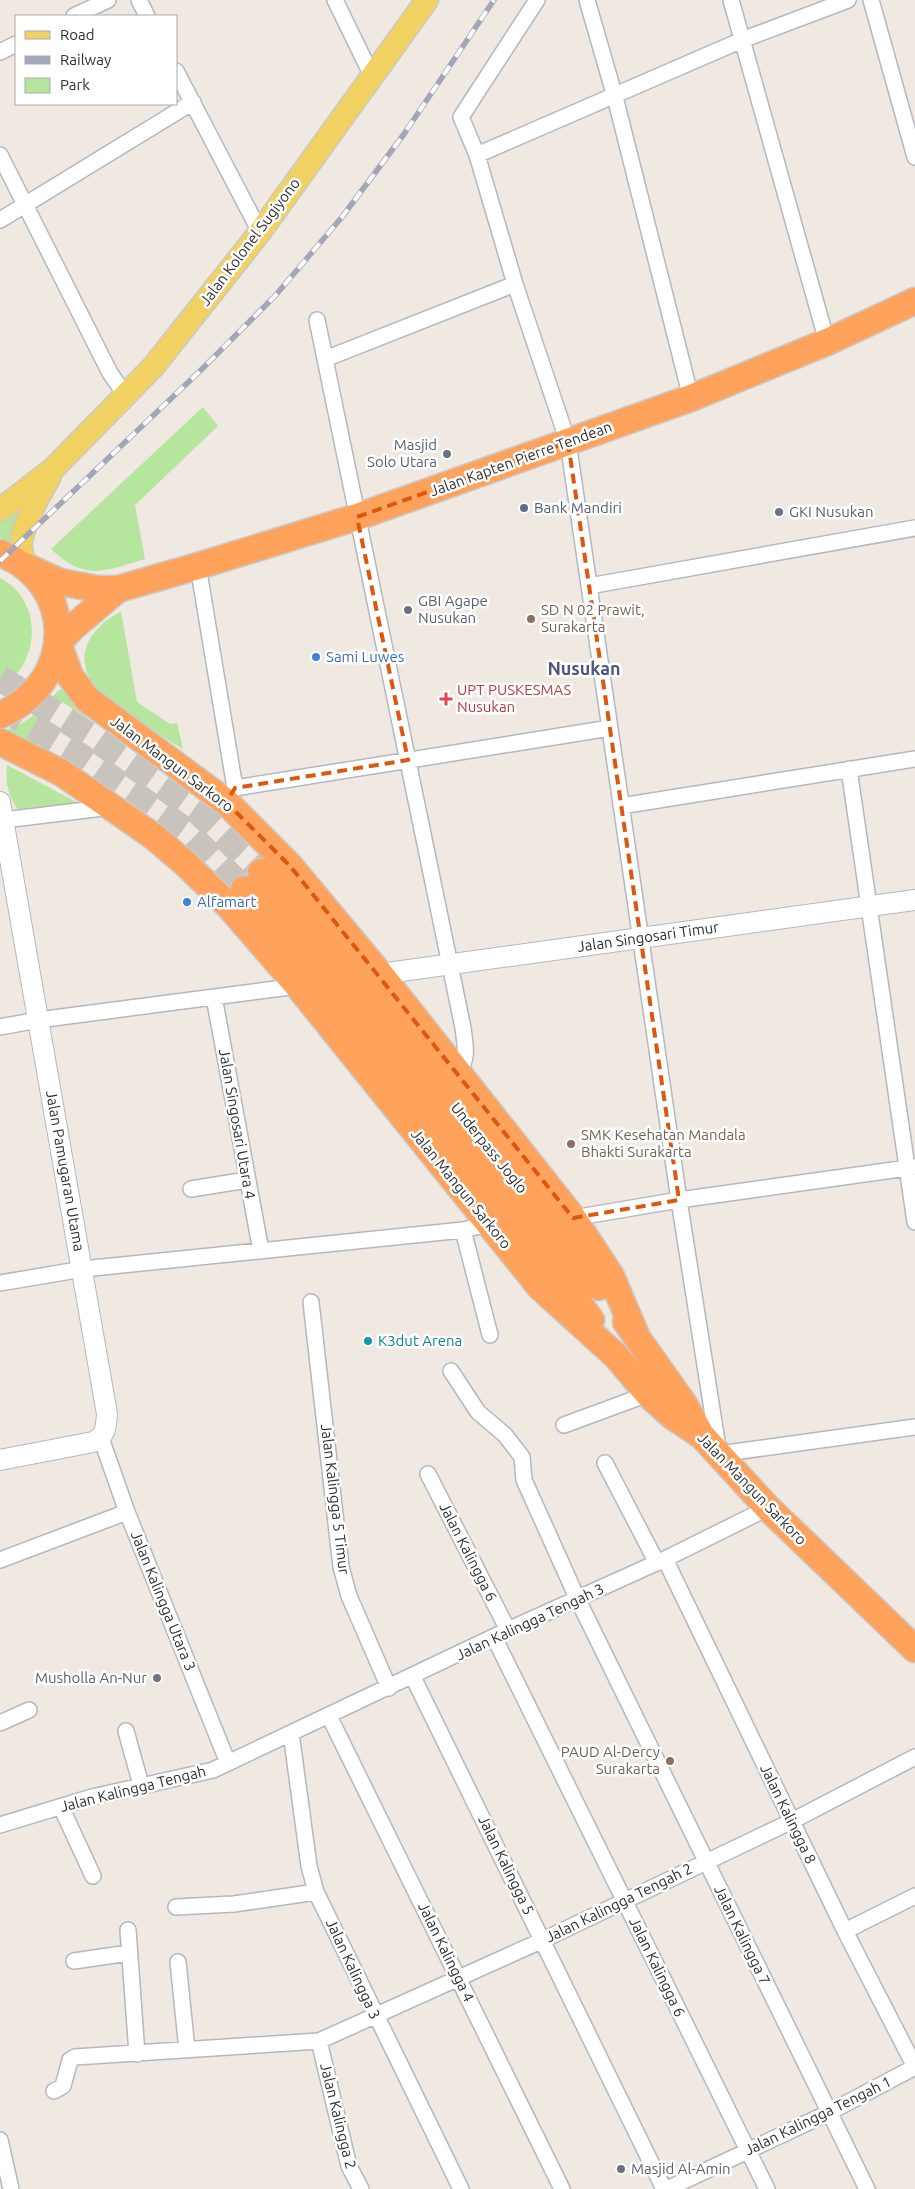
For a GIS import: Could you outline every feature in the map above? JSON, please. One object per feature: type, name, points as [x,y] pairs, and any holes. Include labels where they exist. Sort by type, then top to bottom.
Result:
[{"type":"highway","name":"Jalan Kapten Pierre Tendean","points":[[25,566],[60,582],[98,589],[118,589],[198,566],[357,517],[691,398],[828,342],[915,301]]},
{"type":"highway","points":[[0,552],[25,566],[37,577],[50,599],[57,623],[58,643],[48,672],[40,687],[28,699],[0,715]]},
{"type":"highway","name":"Jalan Kapten Pierre Tendean","points":[[58,643],[72,628],[118,589]]},
{"type":"highway","name":"Jalan Mangun Sarkoro","points":[[58,643],[70,676],[87,699],[230,795],[290,866],[380,974],[573,1218],[611,1276],[636,1335]]},
{"type":"highway","name":"Jalan Mangun Sarkoro","points":[[0,742],[62,773],[153,836],[188,865],[228,905],[298,986],[540,1287],[616,1356],[648,1394],[672,1416],[710,1445],[768,1508],[915,1649]]},
{"type":"highway","name":"Underpass Joglo","points":[[616,1356],[517,1220],[369,1035],[252,880],[325,946],[532,1200],[636,1335],[710,1445]]},
{"type":"main road","name":"Jalan Kolonel Sugiyono","points":[[0,510],[54,468],[153,367],[260,232],[427,0]]},
{"type":"main road","name":"Jalan Kolonel Sugiyono","points":[[25,566],[21,549],[24,534],[33,508],[54,468]]},
{"type":"street","points":[[76,15],[108,0]]},
{"type":"street","points":[[138,0],[146,15]]},
{"type":"street","points":[[335,0],[372,76]]},
{"type":"street","points":[[537,0],[460,117],[477,155],[515,284],[568,442],[679,1200],[710,1445],[915,1428]]},
{"type":"street","points":[[587,0],[615,97],[691,398]]},
{"type":"street","points":[[731,0],[828,342]]},
{"type":"street","points":[[477,155],[615,97],[742,40],[848,0]]},
{"type":"street","points":[[871,0],[915,157]]},
{"type":"street","points":[[0,52],[15,44]]},
{"type":"street","points":[[178,75],[260,232]]},
{"type":"street","points":[[0,220],[193,102]]},
{"type":"street","points":[[0,155],[110,373],[126,396]]},
{"type":"street","points":[[325,359],[515,284]]},
{"type":"street","points":[[317,320],[450,965],[466,1052],[464,1065],[458,1072]]},
{"type":"street","points":[[589,586],[915,528]]},
{"type":"street","points":[[198,566],[230,795],[408,760],[610,728]]},
{"type":"street","points":[[621,806],[915,759]]},
{"type":"street","points":[[848,769],[911,1168],[915,1222]]},
{"type":"street","points":[[2,811],[113,807]]},
{"type":"street","name":"Jalan Pamugaran Utama","points":[[2,811],[107,1414],[106,1428],[101,1438]]},
{"type":"street","name":"Jalan Singosari Timur","points":[[380,974],[915,900]]},
{"type":"street","points":[[0,1027],[38,1020],[298,986]]},
{"type":"street","name":"Jalan Singosari Utara 4","points":[[214,997],[261,1251]]},
{"type":"street","points":[[573,1218],[679,1200],[911,1168]]},
{"type":"street","points":[[191,1189],[247,1180]]},
{"type":"street","points":[[0,1283],[83,1269],[463,1230],[489,1224]]},
{"type":"street","points":[[463,1230],[490,1335]]},
{"type":"street","name":"Jalan Kalingga 5 Timur","points":[[311,1302],[341,1567],[350,1596],[389,1688]]},
{"type":"street","name":"Jalan Kalingga 7","points":[[451,1371],[478,1412],[505,1435],[522,1457],[524,1480],[578,1600],[867,2189]]},
{"type":"street","points":[[564,1425],[648,1394]]},
{"type":"street","points":[[0,1460],[79,1446],[101,1438]]},
{"type":"street","name":"Jalan Kalingga Utara 3","points":[[101,1438],[127,1512],[228,1763]]},
{"type":"street","name":"Jalan Kalingga 8","points":[[605,1463],[661,1561],[792,1821],[845,1931],[915,2067]]},
{"type":"street","name":"Jalan Kalingga 6","points":[[428,1474],[624,1900],[767,2189]]},
{"type":"street","name":"Jalan Kalingga Tengah 3","points":[[291,1733],[389,1688],[501,1633],[578,1600],[661,1561],[768,1508]]},
{"type":"street","points":[[0,1560],[127,1512]]},
{"type":"street","name":"Jalan Kalingga 5","points":[[413,1676],[666,2189]]},
{"type":"street","points":[[0,1723],[30,1710]]},
{"type":"street","name":"Jalan Kalingga 4","points":[[329,1716],[562,2189]]},
{"type":"street","points":[[126,1731],[141,1785]]},
{"type":"street","name":"Jalan Kalingga Tengah","points":[[0,1825],[141,1785],[201,1774],[291,1733]]},
{"type":"street","name":"Jalan Kalingga 3","points":[[291,1733],[310,1866],[316,1892],[461,2189]]},
{"type":"street","name":"Jalan Kalingga Tengah 2","points":[[54,2091],[63,2086],[72,2058],[319,2041],[376,2017],[543,1940],[792,1821],[915,1757]]},
{"type":"street","points":[[61,1807],[93,1876]]},
{"type":"street","points":[[176,1907],[234,1904],[316,1892]]},
{"type":"street","points":[[845,1931],[915,1896]]},
{"type":"street","points":[[128,1930],[137,2054]]},
{"type":"street","points":[[74,1961],[130,1953]]},
{"type":"street","points":[[178,1962],[187,2050]]},
{"type":"street","name":"Jalan Kalingga 2","points":[[319,2041],[349,2166],[360,2189]]},
{"type":"street","name":"Jalan Kalingga Tengah 1","points":[[666,2189],[830,2112],[915,2067]]},
{"type":"street","points":[[0,2140],[11,2189]]},
{"type":"highlighted area","points":[[568,442],[679,1200],[573,1218],[290,866],[226,802],[235,788],[408,760],[357,517]]},
{"type":"green space","points":[[203,407],[218,426],[135,505],[145,559],[106,570],[85,570],[63,559],[51,549]]},
{"type":"green space","points":[[23,505],[12,542],[0,538],[0,519]]},
{"type":"green space","points":[[0,578],[14,588],[24,602],[30,617],[32,633],[30,649],[23,664],[14,677],[0,688]]},
{"type":"green space","points":[[121,612],[137,702],[170,724],[177,723],[183,749],[114,705],[97,689],[89,678],[85,666],[87,645],[92,635],[100,626]]},
{"type":"green space","points":[[60,689],[67,689],[77,707],[88,718],[55,698],[28,737],[60,759],[4,731],[28,719],[41,709]]},
{"type":"green space","points":[[7,765],[80,804],[30,811],[18,810],[8,789],[6,778]]},
{"type":"tunnel","points":[[0,678],[97,740],[196,810],[261,872]]},
{"type":"tunnel","points":[[0,706],[79,755],[184,829],[244,889]]},
{"type":"railway","points":[[0,561],[199,372],[275,296],[342,217],[404,134],[494,0]]},
{"type":"place","name":"Masjid Solo Utara","points":[[447,454]]},
{"type":"place","name":"Bank Mandiri","points":[[524,508]]},
{"type":"place","name":"GKI Nusukan","points":[[779,512]]},
{"type":"place","name":"GBI Agape Nusukan","points":[[408,610]]},
{"type":"place","name":"SD N 02 Prawit, Surakarta","points":[[531,619]]},
{"type":"place","name":"Sami Luwes","points":[[316,657]]},
{"type":"place","name":"UPT PUSKESMAS Nusukan","points":[[446,699]]},
{"type":"place","name":"Alfamart","points":[[187,902]]},
{"type":"place","name":"SMK Kesehatan Mandala Bhakti Surakarta","points":[[571,1144]]},
{"type":"place","name":"K3dut Arena","points":[[368,1341]]},
{"type":"place","name":"Musholla An-Nur","points":[[157,1678]]},
{"type":"place","name":"PAUD Al-Dercy Surakarta","points":[[670,1761]]},
{"type":"place","name":"Masjid Al-Amin","points":[[621,2169]]},
{"type":"district","name":"Nusukan","points":[[584,669]]}]
